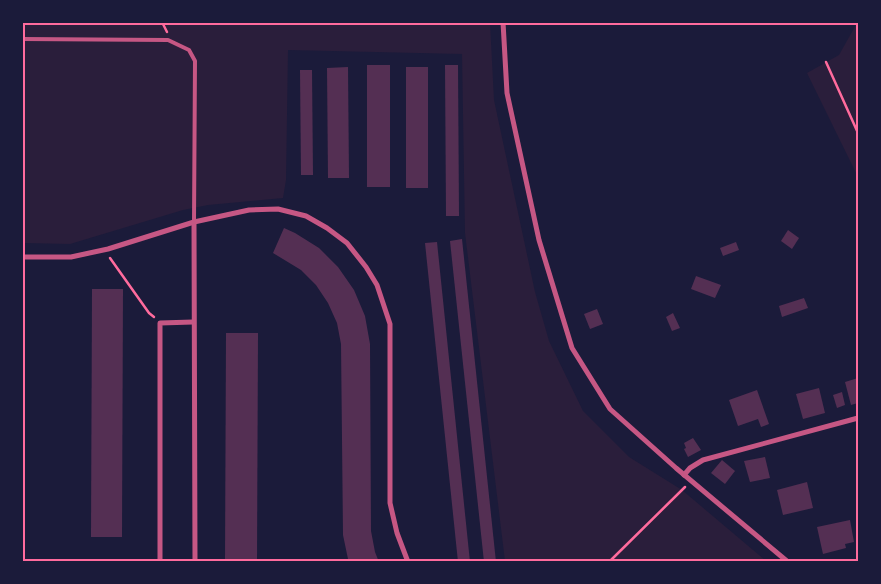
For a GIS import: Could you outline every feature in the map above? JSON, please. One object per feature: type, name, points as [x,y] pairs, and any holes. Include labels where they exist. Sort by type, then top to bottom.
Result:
[{"type":"street","points":[[503,22],[507,93],[539,240],[572,348],[610,409],[788,562]]},
{"type":"street","points":[[22,257],[71,257],[108,249],[194,222],[250,210],[278,209],[306,216],[327,228],[347,243],[366,267],[377,285],[390,324],[390,503],[397,533],[408,562]]},
{"type":"street","points":[[194,222],[194,562]]},
{"type":"street","points":[[160,562],[160,323],[194,322]]},
{"type":"street","points":[[684,474],[703,460],[858,418]]},
{"type":"lane","points":[[22,39],[168,40],[189,50],[195,61],[194,222]]},
{"type":"path","points":[[826,62],[858,133]]},
{"type":"path","points":[[108,249],[110,259],[160,323]]},
{"type":"path","points":[[609,562],[691,480]]},
{"type":"shaded area","points":[[23,23],[490,23],[494,100],[535,292],[549,341],[583,411],[629,457],[682,490],[766,561],[505,561],[465,233],[462,54],[288,50],[286,180],[283,198],[208,205],[183,210],[70,244],[23,243]]},
{"type":"shaded area","points":[[857,23],[858,177],[807,73],[839,55]]},
{"type":"building","points":[[367,65],[390,65],[390,187],[367,187]]},
{"type":"building","points":[[445,65],[458,65],[459,216],[446,216]]},
{"type":"building","points":[[348,67],[349,178],[328,178],[327,68]]},
{"type":"building","points":[[406,67],[428,67],[428,188],[406,188]]},
{"type":"building","points":[[300,70],[312,70],[313,175],[301,175]]},
{"type":"building","points":[[284,228],[319,248],[338,267],[354,290],[365,316],[370,344],[371,531],[379,562],[349,562],[348,559],[343,535],[341,344],[337,323],[328,303],[316,285],[301,270],[273,253]]},
{"type":"building","points":[[788,230],[799,238],[792,249],[781,241]]},
{"type":"building","points":[[462,239],[496,562],[484,562],[450,241]]},
{"type":"building","points":[[437,242],[470,562],[458,562],[425,243]]},
{"type":"building","points":[[736,242],[739,250],[723,256],[720,248]]},
{"type":"building","points":[[696,276],[721,285],[715,298],[691,289]]},
{"type":"building","points":[[92,289],[123,289],[122,537],[91,537]]},
{"type":"building","points":[[804,298],[808,308],[782,317],[779,306]]},
{"type":"building","points":[[597,309],[603,324],[590,329],[584,314]]},
{"type":"building","points":[[673,313],[680,328],[672,331],[666,317]]},
{"type":"building","points":[[226,333],[258,333],[257,562],[225,562]]},
{"type":"building","points":[[858,378],[858,403],[851,405],[845,382]]},
{"type":"building","points":[[819,388],[825,413],[803,419],[796,394]]},
{"type":"building","points":[[757,390],[769,424],[761,427],[758,419],[738,426],[729,400]]},
{"type":"building","points":[[842,392],[845,405],[837,408],[833,395]]},
{"type":"building","points":[[693,438],[701,450],[688,457],[684,449],[686,448],[684,443]]},
{"type":"building","points":[[765,457],[770,478],[750,482],[744,461]]},
{"type":"building","points":[[722,460],[735,471],[725,484],[711,473]]},
{"type":"building","points":[[807,482],[813,508],[783,515],[777,490]]},
{"type":"building","points":[[850,520],[854,542],[845,544],[846,548],[823,554],[817,527]]}]
